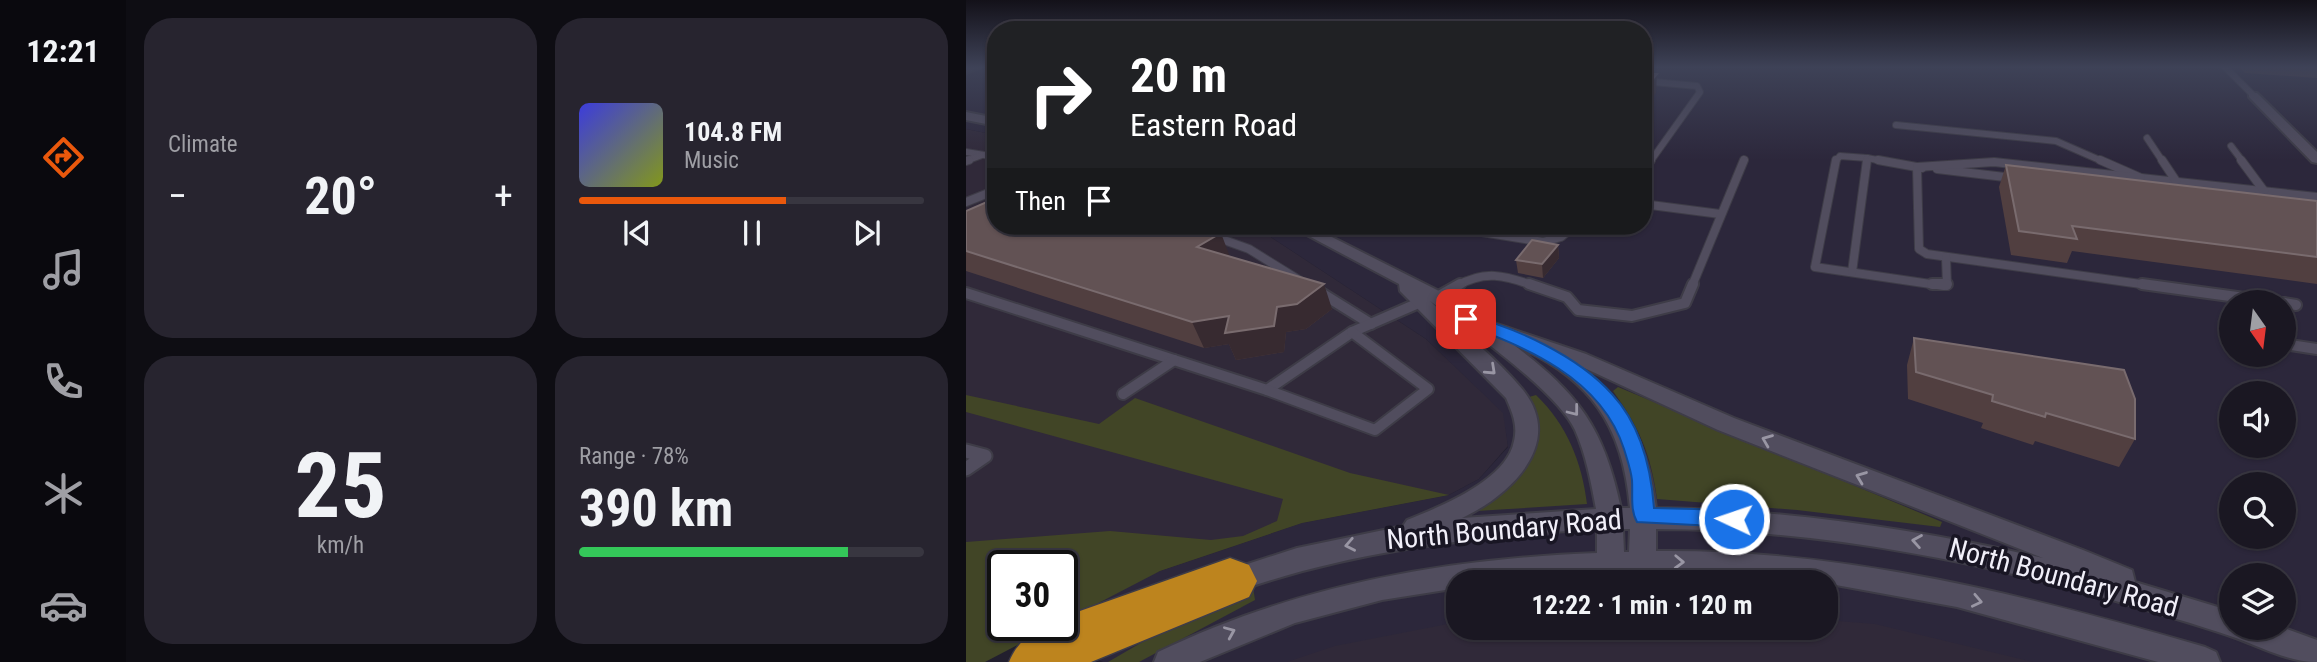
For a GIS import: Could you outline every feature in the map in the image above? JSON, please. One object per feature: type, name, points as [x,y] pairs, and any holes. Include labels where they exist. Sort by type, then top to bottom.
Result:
[{"type":"highway","points":[[1038,662],[1083,636],[1230,582]]},
{"type":"street","points":[[2256,98],[2317,159]]},
{"type":"street","points":[[966,116],[987,120]]},
{"type":"street","points":[[1316,235],[1390,271],[1429,299],[1466,319],[1529,342],[1557,349],[1710,418],[2059,551],[2197,612]]},
{"type":"street","points":[[1382,539],[1430,522],[1488,490],[1512,469],[1527,438],[1525,411],[1515,394],[1429,299]]},
{"type":"street","points":[[1466,319],[1553,388],[1578,416],[1598,457],[1610,517],[1611,563]]},
{"type":"street","points":[[1529,342],[1588,381],[1607,399],[1634,450],[1642,477],[1642,562]]},
{"type":"street","name":"North Boundary Road","points":[[1084,662],[1150,621],[1230,582],[1314,554],[1382,539],[1446,530],[1610,517],[1644,516],[1794,523],[1940,545],[2060,572],[2219,620]]},
{"type":"street","name":"North Boundary Road","points":[[1169,662],[1252,623],[1323,599],[1478,573],[1642,562],[1807,570],[1867,579],[2064,621],[2206,662]]},
{"type":"street","points":[[2278,640],[2317,654]]},
{"type":"lane","points":[[1652,159],[1696,98]]},
{"type":"lane","points":[[1896,125],[2056,142],[2141,178]]},
{"type":"lane","points":[[2147,138],[2176,181]]},
{"type":"lane","points":[[2231,146],[2264,191]]},
{"type":"lane","points":[[966,152],[987,156]]},
{"type":"lane","points":[[966,161],[982,155]]},
{"type":"lane","points":[[1946,257],[1947,286],[1815,267],[1836,159],[1840,156],[1867,158],[2025,180]]},
{"type":"lane","points":[[1852,272],[1867,158]]},
{"type":"lane","points":[[1267,390],[1352,332],[1429,299],[1475,275],[1508,277],[1543,288],[1567,297],[1578,310],[1632,316],[1685,303],[1744,160]]},
{"type":"lane","points":[[1917,167],[1994,162],[2317,197]]},
{"type":"lane","points":[[1917,167],[1919,249],[1927,254],[2219,294]]},
{"type":"lane","points":[[966,202],[987,194]]},
{"type":"lane","points":[[1652,205],[1720,214]]},
{"type":"lane","points":[[1212,235],[1250,249],[1371,324]]},
{"type":"lane","points":[[1500,235],[1543,242],[1563,235]]},
{"type":"lane","points":[[966,293],[1267,390],[1375,430],[1428,389],[1352,332]]},
{"type":"lane","points":[[2296,346],[2317,349]]},
{"type":"lane","points":[[1123,394],[1174,360]]},
{"type":"lane","points":[[966,452],[985,456],[966,469]]},
{"type":"shaded area","points":[[966,98],[987,98],[987,133],[966,129]]},
{"type":"shaded area","points":[[1652,98],[2317,98],[2317,662],[2033,662],[1875,624],[1838,621],[1838,570],[1446,570],[1446,624],[1335,646],[1287,662],[1103,662],[1059,641],[1078,641],[1078,604],[1160,571],[1302,523],[1449,495],[1479,479],[1508,447],[1503,413],[1426,339],[1268,235],[1652,235]]},
{"type":"shaded area","points":[[966,129],[987,133],[987,235],[1268,235],[1426,339],[1504,413],[1508,446],[1479,479],[1449,495],[1302,523],[1160,571],[1078,568],[1078,550],[987,550],[987,641],[995,641],[985,662],[966,662]]},
{"type":"shaded area","points":[[1446,606],[1446,640],[1838,640],[1838,609],[2107,662],[1227,662]]},
{"type":"green space","points":[[1618,387],[1942,522],[1940,527],[1797,510],[1657,499],[1643,442],[1613,391]]},
{"type":"green space","points":[[966,395],[1099,424],[1135,398],[1350,473],[1449,495],[1302,523],[1160,571],[1078,614],[1078,550],[987,550],[987,641],[1025,641],[985,662],[966,662],[966,542],[1110,531],[1211,540],[1243,536],[1277,521],[1283,499],[966,412]]},
{"type":"green space","points":[[1536,395],[1556,419],[1571,445],[1581,473],[1587,504],[1477,511],[1507,488],[1529,464],[1538,434],[1529,397]]},
{"type":"green space","points":[[1253,587],[1255,600],[1139,662],[1108,662],[1151,637]]},
{"type":"building","points":[[2006,165],[2317,201],[2317,257],[2072,226],[2077,239],[2019,231]]},
{"type":"building","points":[[987,202],[987,235],[1218,235],[1197,247],[1324,284],[1297,304],[1277,307],[1274,326],[1225,333],[1229,316],[1192,322],[966,251],[966,211]]},
{"type":"building","points":[[1532,240],[1558,245],[1542,264],[1516,260]]},
{"type":"building","points":[[1914,338],[2124,370],[2135,399],[2135,439],[2046,413],[2045,417],[1992,401],[1993,395],[1916,372]]},
{"type":"route","points":[[1466,319],[1529,342],[1588,381],[1607,399],[1637,458],[1642,477],[1644,516],[1734,519]]}]
